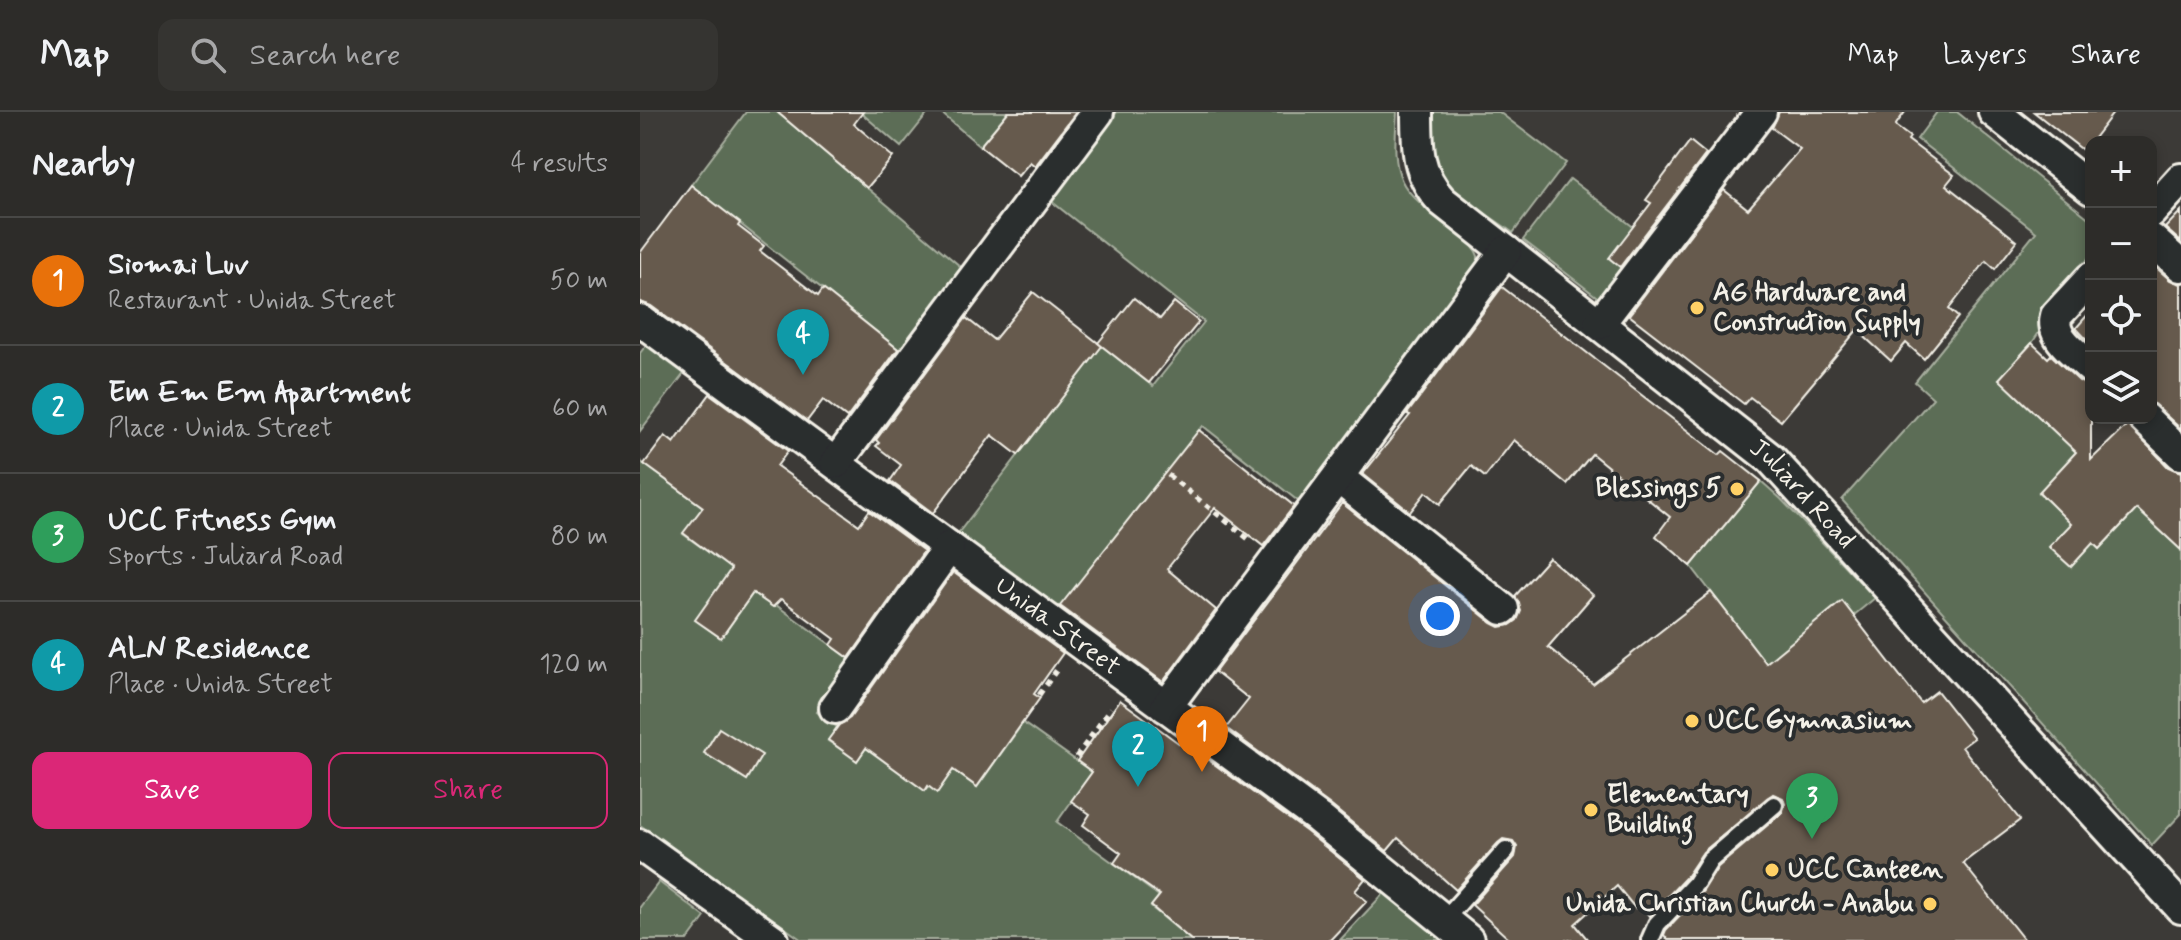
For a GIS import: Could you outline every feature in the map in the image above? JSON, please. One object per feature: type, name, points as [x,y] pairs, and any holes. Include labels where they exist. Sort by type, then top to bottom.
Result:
[{"type":"street","points":[[836,463],[1098,112]]},
{"type":"street","name":"Juliard Road","points":[[1417,112],[1419,164],[1432,190],[1786,473],[2181,908]]},
{"type":"street","points":[[1599,324],[1761,112]]},
{"type":"street","points":[[1994,112],[2085,184]]},
{"type":"street","points":[[2155,208],[2181,179]]},
{"type":"street","points":[[2157,244],[2181,266]]},
{"type":"street","points":[[1166,707],[1506,251]]},
{"type":"street","points":[[2085,362],[2061,339],[2054,323],[2056,316],[2089,280]]},
{"type":"street","name":"Unida Street","points":[[640,320],[1318,818],[1468,940]]},
{"type":"street","points":[[2150,424],[2181,454]]},
{"type":"street","points":[[1339,478],[1503,609]]},
{"type":"street","points":[[835,708],[949,547]]},
{"type":"street","points":[[640,845],[773,940]]},
{"type":"lane","points":[[1650,940],[1657,924],[1695,884],[1710,860],[1774,805]]},
{"type":"lane","points":[[1444,920],[1506,850]]},
{"type":"path","points":[[1168,475],[1264,551],[1269,544],[1282,554]]},
{"type":"path","points":[[1039,695],[1061,664]]},
{"type":"path","points":[[1076,757],[1116,700]]},
{"type":"green space","points":[[746,112],[777,112],[967,272],[906,355],[691,185]]},
{"type":"green space","points":[[860,112],[929,112],[901,147]]},
{"type":"green space","points":[[940,112],[1008,112],[980,146]]},
{"type":"green space","points":[[1117,112],[1397,112],[1396,156],[1402,181],[1418,201],[1473,246],[1478,256],[1478,268],[1303,505],[1203,426],[1056,612],[956,536],[1102,346],[1153,386],[1204,322],[1051,201]]},
{"type":"green space","points":[[1433,112],[1499,112],[1566,163],[1513,233],[1457,192],[1439,172],[1433,150]]},
{"type":"green space","points":[[1937,112],[1957,112],[2085,215],[2085,263],[2032,343],[1999,379],[2076,452],[2039,493],[2099,549],[2137,509],[2181,550],[2181,814],[2152,845],[1842,500],[1933,398],[1915,382],[2036,232],[1917,139]]},
{"type":"green space","points":[[1570,179],[1652,241],[1605,303],[1523,240]]},
{"type":"green space","points":[[648,343],[686,371],[640,431],[640,353]]},
{"type":"green space","points":[[640,461],[703,507],[683,534],[732,569],[696,620],[721,638],[753,593],[773,607],[776,605],[853,661],[817,712],[837,727],[828,741],[857,760],[866,748],[925,790],[953,770],[977,787],[1023,723],[1092,772],[1057,822],[1159,896],[1151,907],[1191,940],[802,940],[640,825]]},
{"type":"green space","points":[[1761,481],[1875,598],[1777,678],[1691,566]]},
{"type":"green space","points":[[659,882],[705,917],[688,940],[640,940],[640,907]]},
{"type":"green space","points":[[1386,891],[1442,940],[1340,940]]},
{"type":"building","points":[[777,112],[863,112],[854,124],[893,157],[867,188]]},
{"type":"building","points":[[1008,112],[1076,112],[1035,166],[1030,162],[1018,176],[980,146]]},
{"type":"building","points":[[1779,112],[1905,112],[1895,126],[1910,137],[1908,140],[1954,175],[1946,185],[2017,241],[1995,269],[1986,261],[1949,309],[1958,317],[1924,359],[1906,343],[1891,361],[1857,330],[1781,421],[1750,397],[1744,404],[1629,315],[1724,190],[1748,209],[1800,149],[1772,128]]},
{"type":"building","points":[[2034,112],[2114,112],[2096,136],[2085,136],[2084,151]]},
{"type":"building","points":[[1690,141],[1706,154],[1620,267],[1609,258],[1651,203],[1646,200]]},
{"type":"building","points":[[691,185],[740,223],[738,226],[764,246],[760,251],[818,296],[823,289],[898,349],[847,418],[823,400],[807,421],[651,306],[640,302],[640,253]]},
{"type":"building","points":[[2181,211],[2181,242],[2165,228]]},
{"type":"building","points":[[2157,268],[2170,280],[2181,284],[2181,429],[2157,407]]},
{"type":"building","points":[[1502,287],[1719,455],[1723,451],[1761,481],[1691,566],[1656,536],[1670,517],[1592,454],[1567,484],[1514,440],[1485,477],[1471,466],[1440,504],[1426,492],[1410,512],[1363,474],[1410,415],[1407,414]]},
{"type":"building","points":[[1033,292],[1102,346],[1018,455],[992,435],[933,513],[890,481],[901,465],[876,446],[879,443],[876,440],[966,318],[994,340]]},
{"type":"building","points":[[1134,298],[1160,319],[1174,302],[1199,322],[1149,383],[1098,343]]},
{"type":"building","points":[[2085,318],[2085,338],[2076,328]]},
{"type":"building","points":[[2032,343],[2085,384],[2085,424],[2091,424],[2091,460],[2128,424],[2168,467],[2181,472],[2181,550],[2137,509],[2099,549],[2093,543],[2071,567],[2049,547],[2071,524],[2039,492],[2076,452],[1999,379]]},
{"type":"building","points":[[710,394],[788,451],[777,466],[859,525],[869,511],[924,551],[849,658],[831,645],[835,639],[781,599],[773,607],[753,593],[721,638],[695,620],[731,569],[683,533],[703,507],[644,464],[665,436],[674,443]]},
{"type":"building","points":[[1199,430],[1294,506],[1263,546],[1215,508],[1167,569],[1216,610],[1163,682],[1060,606]]},
{"type":"building","points":[[1342,503],[1500,627],[1517,620],[1521,611],[1515,596],[1549,558],[1593,595],[1548,647],[1593,684],[1711,592],[1766,663],[1842,601],[1921,703],[1937,691],[1974,738],[1962,747],[2020,820],[1963,863],[2024,940],[1668,940],[1664,935],[1666,930],[1703,891],[1718,867],[1782,813],[1783,798],[1773,794],[1703,852],[1686,877],[1649,916],[1640,904],[1635,908],[1617,886],[1575,924],[1588,940],[1510,940],[1472,905],[1515,857],[1517,847],[1513,841],[1503,839],[1498,843],[1456,890],[1398,838],[1387,851],[1226,728],[1249,699],[1215,672]]},
{"type":"building","points":[[953,572],[1063,653],[1034,694],[1040,698],[977,787],[953,770],[937,793],[928,786],[925,791],[866,748],[857,761],[828,740],[839,725],[850,718]]},
{"type":"building","points":[[1120,700],[1192,753],[1195,750],[1365,879],[1355,891],[1367,901],[1330,940],[1191,940],[1151,906],[1160,895],[1114,863],[1121,853],[1083,825],[1090,814],[1071,801],[1092,772],[1077,761]]},
{"type":"building","points":[[719,728],[762,755],[747,780],[704,753]]},
{"type":"place","name":"AG Hardware and Construction Supply","points":[[1697,308]]},
{"type":"place","name":"ALN Residence","points":[[803,375]]},
{"type":"place","name":"Blessings 5","points":[[1737,489]]},
{"type":"place","name":"UCC Gymnasium","points":[[1692,721]]},
{"type":"place","name":"Siomai Luv","points":[[1202,772]]},
{"type":"place","name":"Em Em Em Apartment","points":[[1138,787]]},
{"type":"place","name":"Elementary Building","points":[[1591,810]]},
{"type":"place","name":"UCC Fitness Gym","points":[[1812,839]]},
{"type":"place","name":"UCC Canteen","points":[[1772,870]]},
{"type":"place","name":"Unida Christian Church - Anabu","points":[[1930,904]]}]
